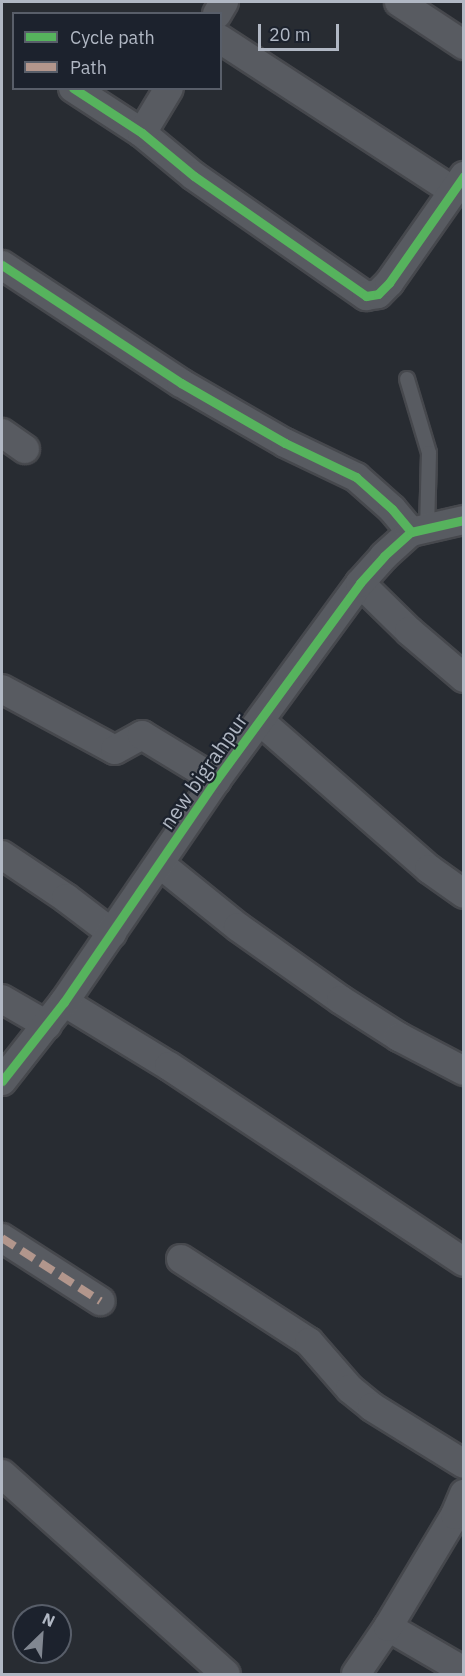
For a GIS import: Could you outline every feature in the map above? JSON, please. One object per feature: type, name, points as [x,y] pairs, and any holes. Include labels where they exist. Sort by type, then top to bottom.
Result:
[{"type":"street","points":[[399,2],[464,45]]},
{"type":"street","points":[[76,90],[142,133],[194,176],[366,296],[378,294],[389,284],[458,184],[222,40]]},
{"type":"street","points":[[142,133],[168,90]]},
{"type":"street","points":[[2,265],[181,383],[277,438],[356,477],[419,530],[464,520]]},
{"type":"street","points":[[2,433],[25,449]]},
{"type":"street","name":"new bigrahpur","points":[[2,1081],[64,1002],[216,780],[360,583],[384,556],[419,530]]},
{"type":"street","points":[[360,583],[409,631],[464,678]]},
{"type":"street","points":[[2,689],[115,750],[142,735],[216,780]]},
{"type":"street","points":[[260,721],[413,855],[464,894]]},
{"type":"street","points":[[2,855],[66,898],[112,933]]},
{"type":"street","points":[[160,864],[238,927],[341,1000],[399,1037],[464,1071]]},
{"type":"street","points":[[2,999],[47,1025]]},
{"type":"street","points":[[64,1002],[169,1066],[464,1262]]},
{"type":"street","points":[[2,1238],[100,1301]]},
{"type":"street","points":[[181,1259],[309,1342],[350,1389],[372,1407],[464,1464]]},
{"type":"street","points":[[2,1474],[226,1674]]},
{"type":"street","points":[[356,1674],[388,1627],[464,1494]]},
{"type":"street","points":[[388,1627],[464,1671]]},
{"type":"lane","points":[[408,379],[429,453],[419,530]]},
{"type":"marked path","points":[[2,1238],[100,1301]]},
{"type":"cycle path","points":[[76,90],[142,133],[194,176],[366,296],[378,294],[389,283],[464,176]]},
{"type":"cycle path","points":[[2,265],[181,383],[285,443],[356,477],[392,509],[411,532]]},
{"type":"cycle path","points":[[2,1081],[64,1002],[216,780],[360,583],[384,556],[411,532],[464,520]]}]
